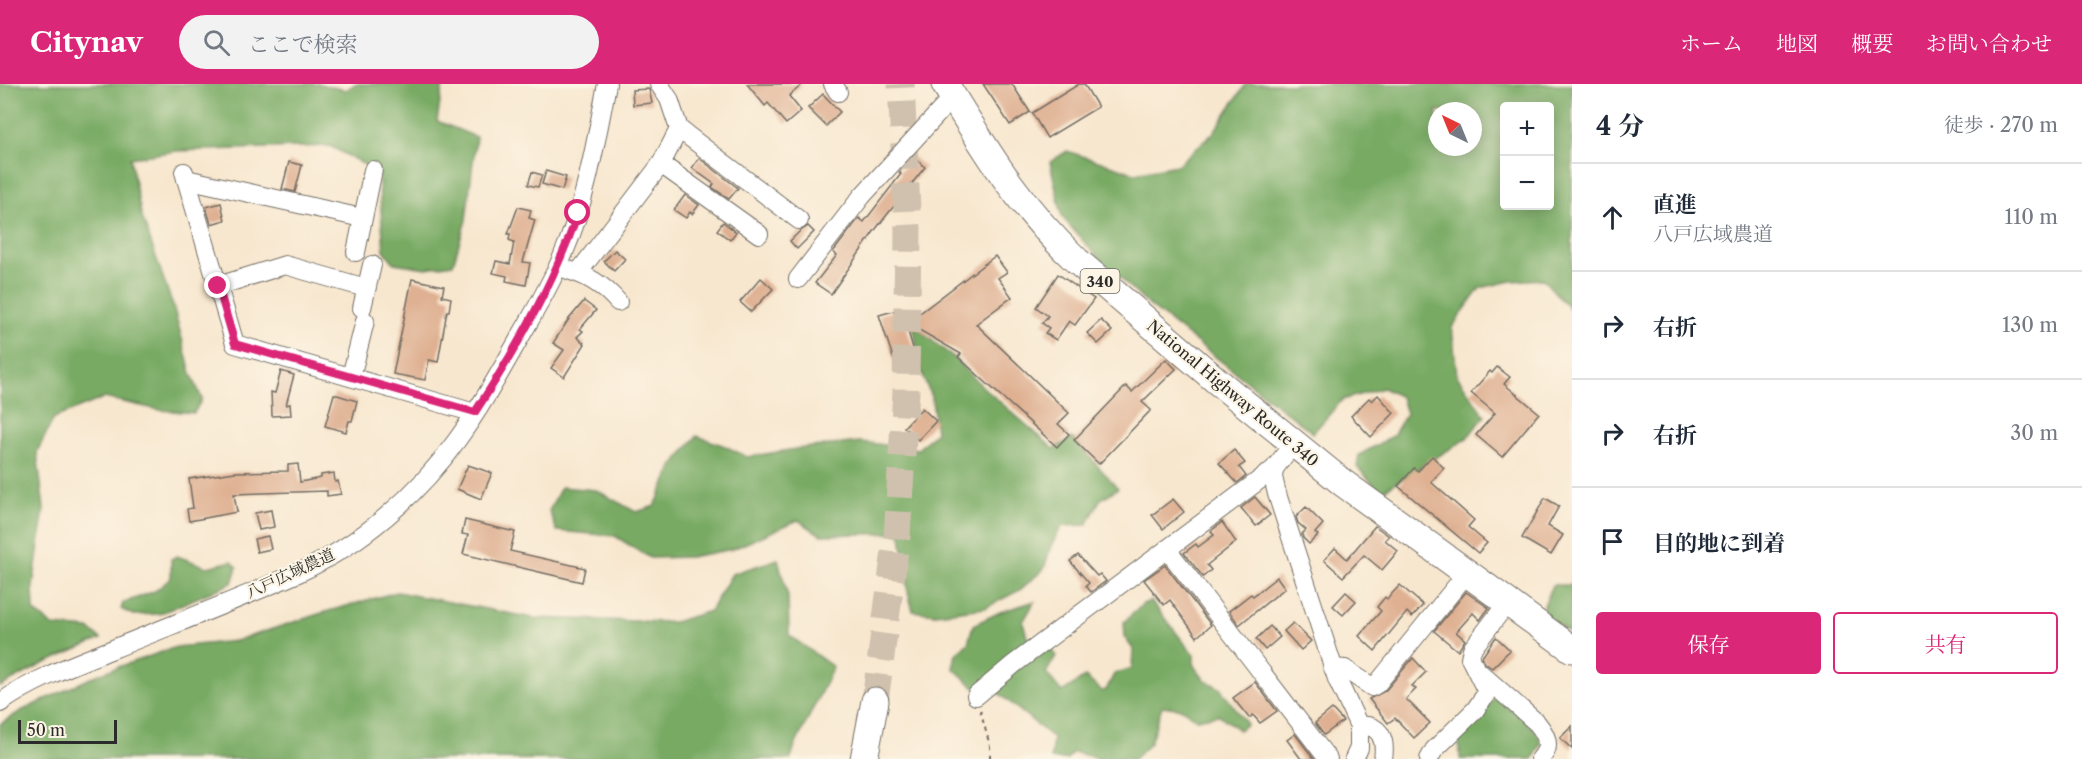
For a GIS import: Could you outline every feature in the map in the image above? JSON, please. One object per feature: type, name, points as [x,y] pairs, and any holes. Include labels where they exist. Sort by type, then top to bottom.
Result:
[{"type":"highway","name":"National Highway Route 340","points":[[949,91],[1002,176],[1057,243],[1342,483],[1572,649]]},
{"type":"highway","points":[[864,759],[875,701]]},
{"type":"street","name":"八戸広域農道","points":[[0,703],[63,669],[300,572],[344,547],[384,518],[423,482],[457,441],[526,327],[558,267],[578,213],[591,166],[607,84]]},
{"type":"street","points":[[659,84],[669,99],[679,129],[799,220]]},
{"type":"street","points":[[798,279],[862,195],[949,91]]},
{"type":"street","points":[[578,273],[661,164],[679,129]]},
{"type":"street","points":[[661,164],[759,234]]},
{"type":"street","points":[[356,252],[373,170]]},
{"type":"street","points":[[362,218],[185,176],[235,344],[475,412]]},
{"type":"street","points":[[218,286],[285,265],[366,288]]},
{"type":"street","points":[[351,377],[372,265]]},
{"type":"street","points":[[558,267],[578,273],[595,283],[618,302]]},
{"type":"street","points":[[976,696],[1014,664],[1274,469],[1293,444]]},
{"type":"street","points":[[1274,469],[1273,477],[1277,494],[1333,668],[1359,726],[1359,748],[1354,759]]},
{"type":"street","points":[[1167,549],[1328,759]]},
{"type":"street","points":[[1333,668],[1345,669],[1372,687],[1377,684],[1467,573]]},
{"type":"street","points":[[1429,759],[1434,750],[1481,702],[1485,688],[1470,658],[1472,649],[1508,602]]},
{"type":"street","points":[[1475,669],[1537,723],[1545,733],[1548,738],[1546,753],[1540,759]]},
{"type":"street","points":[[1359,726],[1367,725],[1378,732],[1384,740],[1383,759]]},
{"type":"path","points":[[976,696],[990,746],[990,759]]},
{"type":"green space","points":[[0,84],[319,84],[346,90],[355,84],[443,84],[437,121],[476,137],[466,220],[453,264],[426,268],[394,263],[384,250],[378,172],[330,146],[176,151],[130,158],[141,214],[174,309],[191,373],[202,399],[194,413],[160,410],[104,398],[54,418],[37,452],[44,509],[33,587],[34,611],[53,626],[89,629],[101,639],[43,664],[0,687]]},
{"type":"green space","points":[[1246,84],[1572,84],[1572,312],[1543,279],[1511,281],[1480,288],[1452,327],[1457,376],[1485,416],[1466,439],[1381,492],[1357,467],[1359,455],[1393,436],[1406,414],[1401,397],[1383,388],[1342,400],[1313,433],[1145,302],[1092,251],[1062,217],[1050,162],[1067,151],[1135,173],[1177,165],[1213,133]]},
{"type":"green space","points":[[913,326],[951,355],[983,387],[1054,449],[1072,438],[1118,488],[1100,500],[1087,525],[1062,526],[1051,546],[1044,569],[1020,590],[985,608],[935,614],[913,611],[907,587],[901,533],[821,535],[798,520],[733,549],[690,557],[650,558],[615,536],[557,531],[549,511],[561,487],[596,490],[636,512],[655,506],[673,465],[697,436],[747,457],[861,442],[918,449],[936,432],[932,399],[921,371]]},
{"type":"green space","points":[[177,556],[207,567],[232,561],[237,567],[232,583],[159,614],[133,615],[121,609],[123,603],[155,591],[171,578],[171,559]]},
{"type":"green space","points":[[778,559],[788,596],[789,635],[833,667],[794,748],[791,759],[0,759],[0,724],[21,711],[101,673],[176,647],[235,641],[397,592],[533,618],[674,622],[710,611],[732,574]]},
{"type":"green space","points":[[1552,585],[1572,585],[1572,635],[1541,613]]},
{"type":"green space","points":[[1035,601],[1023,622],[1027,637],[1050,646],[1056,656],[1046,673],[1062,692],[1085,677],[1102,691],[1106,690],[1114,674],[1132,668],[1133,649],[1125,638],[1124,622],[1143,604],[1151,601],[1194,655],[1194,666],[1205,680],[1220,688],[1247,724],[1239,730],[1219,715],[1196,719],[1182,709],[1162,706],[1150,743],[1134,759],[1100,759],[1073,752],[1067,759],[1051,759],[1053,738],[995,690],[975,688],[953,668],[956,654],[968,643],[973,625],[1000,612]]},
{"type":"green space","points":[[1499,698],[1534,729],[1542,743],[1533,759],[1460,759],[1459,739],[1493,699]]},
{"type":"building","points":[[747,84],[803,84],[789,96],[801,111],[786,124],[768,103],[765,106]]},
{"type":"building","points":[[983,84],[1012,84],[1030,112],[1010,125]]},
{"type":"building","points":[[1079,84],[1084,84],[1098,107],[1047,138],[1032,113]]},
{"type":"building","points":[[649,89],[652,103],[633,105],[632,90]]},
{"type":"building","points":[[823,94],[840,112],[826,126],[808,108]]},
{"type":"building","points":[[913,157],[925,167],[875,230],[831,294],[815,283],[837,255],[833,252],[859,218],[864,222]]},
{"type":"building","points":[[699,158],[738,188],[729,199],[712,187],[714,184],[692,168]]},
{"type":"building","points":[[289,162],[302,165],[295,192],[282,189]]},
{"type":"building","points":[[546,171],[566,177],[562,190],[542,184]]},
{"type":"building","points":[[532,172],[542,175],[538,187],[528,185]]},
{"type":"building","points":[[685,195],[699,205],[686,218],[674,210]]},
{"type":"building","points":[[221,203],[225,220],[211,224],[206,207]]},
{"type":"building","points":[[518,207],[531,210],[529,218],[535,220],[523,262],[530,263],[526,285],[506,281],[507,276],[493,273],[496,261],[510,264],[514,242],[509,240],[510,234],[508,234]]},
{"type":"building","points":[[723,222],[736,232],[730,240],[717,230]]},
{"type":"building","points":[[808,226],[814,232],[797,249],[790,241]]},
{"type":"building","points":[[615,250],[625,259],[614,271],[604,261]]},
{"type":"building","points":[[995,256],[1007,272],[998,278],[1012,297],[976,324],[1069,413],[1058,424],[1069,434],[1057,447],[958,357],[961,354],[907,323]]},
{"type":"building","points":[[1058,274],[1094,299],[1075,325],[1069,321],[1056,340],[1045,333],[1049,328],[1042,323],[1048,316],[1036,307]]},
{"type":"building","points":[[761,278],[773,289],[751,312],[740,302]]},
{"type":"building","points":[[412,279],[444,286],[442,296],[451,298],[438,362],[429,360],[425,380],[393,374]]},
{"type":"building","points":[[584,301],[596,310],[580,329],[583,331],[577,337],[585,344],[564,377],[551,368],[564,350],[553,343]]},
{"type":"building","points":[[901,309],[919,367],[898,373],[879,315]]},
{"type":"building","points":[[1101,320],[1112,331],[1098,344],[1087,333]]},
{"type":"building","points":[[1166,359],[1176,369],[1142,402],[1151,410],[1099,464],[1074,440],[1126,386],[1132,392]]},
{"type":"building","points":[[1497,367],[1510,377],[1504,384],[1539,413],[1502,457],[1476,435],[1495,413],[1471,393],[1490,371],[1492,373]]},
{"type":"building","points":[[281,371],[294,375],[286,405],[290,404],[291,415],[272,416],[271,392],[275,393]]},
{"type":"building","points":[[334,394],[357,401],[352,421],[349,421],[346,432],[325,426]]},
{"type":"building","points":[[1378,395],[1394,413],[1371,437],[1351,416],[1369,398],[1372,401]]},
{"type":"building","points":[[922,408],[936,421],[918,440],[904,427]]},
{"type":"building","points":[[1234,450],[1245,463],[1239,467],[1246,476],[1237,483],[1219,463]]},
{"type":"building","points":[[1432,456],[1444,468],[1431,482],[1474,520],[1468,527],[1487,543],[1478,553],[1398,486],[1414,468],[1418,471]]},
{"type":"building","points":[[298,464],[300,482],[334,473],[335,482],[338,481],[341,494],[327,496],[327,491],[234,494],[237,512],[189,521],[187,509],[193,508],[189,479],[235,472],[288,471],[288,465]]},
{"type":"building","points":[[468,465],[492,473],[481,499],[457,489]]},
{"type":"building","points":[[1255,497],[1270,515],[1256,526],[1241,508]]},
{"type":"building","points":[[1545,498],[1559,506],[1548,526],[1563,535],[1551,555],[1522,538]]},
{"type":"building","points":[[1173,499],[1184,512],[1163,529],[1152,515]]},
{"type":"building","points":[[1306,507],[1323,524],[1315,533],[1318,535],[1309,544],[1302,534],[1306,530],[1298,523],[1296,517]]},
{"type":"building","points":[[271,510],[274,527],[259,530],[255,513]]},
{"type":"building","points":[[465,520],[515,532],[510,551],[585,568],[582,582],[463,554],[468,535],[462,534]]},
{"type":"building","points":[[1222,522],[1236,542],[1207,565],[1211,570],[1203,577],[1184,553],[1196,544],[1198,547],[1214,535],[1211,531]]},
{"type":"building","points":[[1375,526],[1389,536],[1385,540],[1398,551],[1382,570],[1364,555],[1343,577],[1324,560],[1335,548],[1347,559]]},
{"type":"building","points":[[268,536],[271,549],[257,552],[254,539]]},
{"type":"building","points":[[1078,555],[1097,576],[1100,574],[1106,581],[1091,592],[1086,586],[1089,583],[1070,561]]},
{"type":"building","points":[[1165,565],[1211,625],[1197,637],[1170,600],[1164,605],[1144,580]]},
{"type":"building","points":[[1277,577],[1285,588],[1239,625],[1229,611]]},
{"type":"building","points":[[1400,585],[1423,605],[1412,617],[1407,612],[1375,651],[1359,636],[1381,611],[1377,607],[1385,597],[1387,599]]},
{"type":"building","points":[[1346,592],[1356,601],[1343,615],[1333,606]]},
{"type":"building","points":[[1466,592],[1489,608],[1480,620],[1473,613],[1456,632],[1465,640],[1458,651],[1434,631]]},
{"type":"building","points":[[1293,623],[1311,641],[1301,650],[1284,631]]},
{"type":"building","points":[[1270,626],[1280,637],[1265,650],[1256,639]]},
{"type":"building","points":[[1496,637],[1510,650],[1492,668],[1485,663],[1482,657]]},
{"type":"building","points":[[1413,658],[1426,672],[1412,686],[1416,689],[1406,699],[1430,723],[1414,738],[1395,718],[1388,723],[1369,699],[1385,691]]},
{"type":"building","points":[[1255,682],[1277,711],[1260,723],[1253,715],[1249,718],[1233,698]]},
{"type":"building","points":[[1332,709],[1343,721],[1324,735],[1315,723]]},
{"type":"building","points":[[1572,726],[1572,749],[1560,738]]},
{"type":"building","points":[[1295,734],[1314,759],[1301,759],[1287,740]]},
{"type":"tunnel","points":[[875,701],[897,536],[906,391],[908,230],[901,84]]},
{"type":"route","points":[[218,286],[235,344],[475,412],[526,327],[558,267],[578,213]]}]
